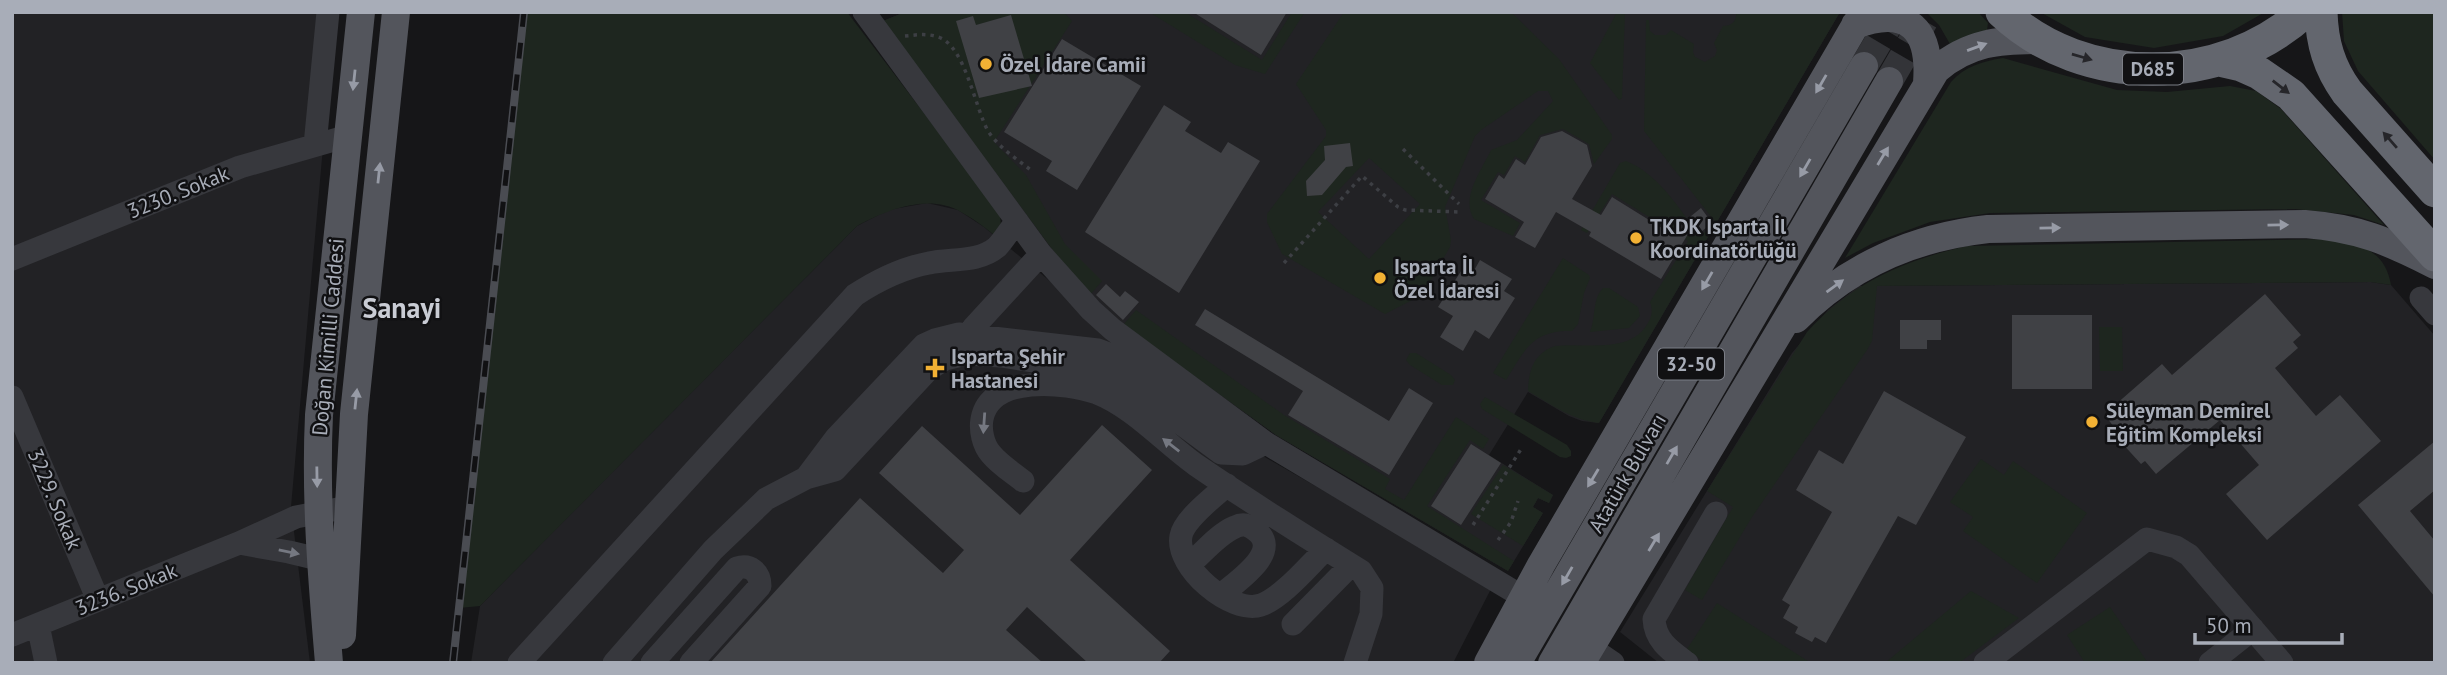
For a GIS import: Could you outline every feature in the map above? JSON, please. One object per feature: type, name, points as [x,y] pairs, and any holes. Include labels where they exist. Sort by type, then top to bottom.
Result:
[{"type":"highway","name":"D685","points":[[2002,12],[2040,40],[2072,55],[2137,69],[2171,69],[2219,60],[2267,39],[2304,12]]},
{"type":"highway","points":[[2321,12],[2324,47],[2335,75],[2435,191]]},
{"type":"highway","name":"D685","points":[[2219,60],[2259,73],[2291,95],[2435,256]]},
{"type":"main road","name":"Doğan Kimilli Caddesi","points":[[341,663],[333,563],[317,511],[317,465],[361,12]]},
{"type":"main road","name":"Doğan Kimilli Caddesi","points":[[330,663],[333,563],[348,507],[354,414],[396,12]]},
{"type":"main road","points":[[1488,663],[1523,597],[1859,19],[1896,18],[1917,30],[1927,52],[1927,83]]},
{"type":"main road","points":[[1595,658],[1768,350],[1927,83],[1947,61],[1974,47],[1992,41],[2040,40]]},
{"type":"main road","name":"Atatürk Bulvarı","points":[[1517,663],[1864,66]]},
{"type":"main road","name":"Atatürk Bulvarı","points":[[1552,663],[1889,81]]},
{"type":"main road","points":[[1768,350],[1815,300],[1864,266],[1897,250],[1959,232],[1988,229],[2305,224],[2358,231],[2435,265]]},
{"type":"street","points":[[315,145],[328,12]]},
{"type":"street","points":[[865,12],[1041,254],[1082,301],[1112,329],[1261,445],[1523,597]]},
{"type":"street","name":"3230. Sokak","points":[[12,259],[227,172],[348,136]]},
{"type":"street","points":[[519,663],[855,295],[905,269],[931,262],[976,258],[996,248],[1017,221]]},
{"type":"street","points":[[973,328],[1041,254]]},
{"type":"street","points":[[614,663],[713,550],[766,499],[806,478],[835,470],[929,369],[945,359],[966,354],[1001,356],[1098,371],[1133,388],[1222,453],[1243,453],[1261,445]]},
{"type":"street","points":[[1023,481],[991,455],[982,433],[981,422],[986,407],[997,394],[1011,387],[1066,385],[1099,394],[1114,402],[1195,464],[1361,571],[1372,588],[1371,614],[1355,663]]},
{"type":"street","name":"3229. Sokak","points":[[12,397],[98,600]]},
{"type":"street","points":[[1227,485],[1187,523],[1181,536],[1183,553],[1195,574],[1222,595],[1239,605],[1260,605],[1278,595],[1326,548]]},
{"type":"street","name":"3236. Sokak","points":[[12,635],[239,543],[277,524],[317,511],[348,507]]},
{"type":"street","points":[[1687,663],[1664,645],[1654,626],[1654,619],[1716,513]]},
{"type":"street","points":[[1189,565],[1226,532],[1238,525],[1249,525],[1261,534],[1266,543],[1264,554],[1222,595]]},
{"type":"street","points":[[1985,663],[2147,539],[2183,551],[2282,663]]},
{"type":"street","points":[[239,543],[333,563]]},
{"type":"street","points":[[1293,624],[1351,565]]},
{"type":"street","points":[[652,663],[737,568],[743,566],[754,569],[758,574],[760,586],[691,663]]},
{"type":"street","points":[[38,625],[46,663]]},
{"type":"street","points":[[2210,663],[2253,629]]},
{"type":"path","points":[[903,37],[929,35],[945,40],[961,63],[989,132],[995,141],[1032,171]]},
{"type":"path","points":[[1403,149],[1459,204]]},
{"type":"path","points":[[1284,263],[1362,176],[1405,210],[1460,212]]},
{"type":"path","points":[[1473,525],[1523,446]]},
{"type":"path","points":[[1498,540],[1511,522],[1518,500]]},
{"type":"shaded area","points":[[12,12],[335,12],[291,507],[310,663],[12,663]]},
{"type":"shaded area","points":[[524,12],[847,12],[1000,213],[1002,241],[961,212],[935,204],[908,206],[881,214],[857,226],[480,606],[459,608]]},
{"type":"shaded area","name":"Isparta İl Özel İdaresi","points":[[905,12],[1840,12],[1599,423],[1569,416],[1528,392],[1489,455],[1553,495],[1549,503],[1538,498],[1533,507],[1543,513],[1508,571],[1276,435],[1123,325],[1090,295],[1061,261],[883,21]]},
{"type":"shaded area","points":[[905,12],[1064,12],[1072,21],[994,142],[1026,175],[1065,244],[1102,281],[1090,295],[1061,261],[883,21]]},
{"type":"shaded area","points":[[1149,12],[1185,12],[1262,60],[1292,12],[1305,12],[1265,74],[1235,65]]},
{"type":"shaded area","points":[[1344,12],[1511,12],[1559,59],[1612,135],[1612,139],[1594,164],[1589,144],[1563,129],[1540,135],[1525,162],[1515,156],[1504,175],[1498,172],[1481,200],[1520,223],[1513,236],[1474,219],[1470,211],[1471,193],[1491,150],[1517,140],[1553,101],[1548,91],[1538,91],[1481,130],[1475,136],[1445,207],[1450,247],[1422,295],[1385,314],[1282,254],[1267,222],[1267,214],[1326,136],[1326,130],[1296,84]],"holes":[[[1369,158],[1420,204],[1369,259],[1318,212]]]},
{"type":"shaded area","points":[[1617,12],[1625,12],[1622,98],[1619,100],[1590,63]]},
{"type":"shaded area","points":[[1736,12],[1840,12],[1599,423],[1571,415],[1528,391],[1531,370],[1537,358],[1555,346],[1606,345],[1630,340],[1640,333],[1650,318],[1650,302],[1688,241],[1612,194],[1587,233],[1581,230],[1620,163],[1626,161],[1649,174],[1700,236],[1716,223],[1644,131],[1646,20],[1649,20],[1650,31],[1655,35],[1666,35],[1671,30],[1694,44],[1695,57],[1705,62],[1715,56],[1717,50],[1714,43],[1723,26],[1735,20]]},
{"type":"shaded area","points":[[1926,12],[1978,12],[1988,23],[1987,30],[1950,44],[1939,25]]},
{"type":"shaded area","points":[[2040,12],[2265,12],[2223,36],[2154,48],[2085,37]]},
{"type":"shaded area","points":[[2342,12],[2435,12],[2435,160],[2358,71],[2344,41]]},
{"type":"shaded area","points":[[2003,58],[2117,90],[2167,92],[2230,86],[2256,91],[2281,109],[2384,225],[2354,215],[2295,209],[1990,213],[1930,222],[1873,243],[1845,258],[1951,82],[1974,66]]},
{"type":"shaded area","name":"Isparta Şehir Hastanesi","points":[[927,203],[958,210],[984,227],[1263,456],[1492,587],[1453,663],[471,663],[480,606],[545,540],[857,226],[888,210]]},
{"type":"shaded area","points":[[2326,239],[2368,250],[2383,263],[2391,285],[2371,282],[1877,286],[1872,341],[1867,350],[1752,517],[1702,600],[1685,590],[1733,507],[1707,491],[1807,332],[1842,300],[1880,276],[1921,259],[1967,246]]},
{"type":"shaded area","points":[[1563,258],[1590,278],[1578,324],[1572,331],[1547,334],[1531,344],[1506,380],[1493,373]]},
{"type":"shaded area","name":"Süleyman Demirel Eğitim Kompleksi","points":[[2371,282],[2391,285],[2435,336],[2435,663],[1659,663],[1620,632],[1792,353],[1828,310],[1859,286]]},
{"type":"shaded area","points":[[1603,288],[1609,288],[1638,307],[1640,316],[1629,328],[1590,332],[1597,298]]},
{"type":"shaded area","points":[[1136,310],[1284,415],[1390,479],[1385,489],[1404,500],[1456,417],[1489,439],[1483,449],[1470,440],[1427,506],[1514,561],[1508,571],[1276,435],[1123,325]]},
{"type":"shaded area","points":[[2099,327],[2122,327],[2123,371],[2100,371]]},
{"type":"shaded area","points":[[1410,353],[1416,353],[1451,375],[1455,380],[1453,385],[1442,385],[1410,365],[1406,360]]},
{"type":"shaded area","points":[[1485,397],[1567,445],[1571,456],[1560,457],[1482,409],[1480,404]]},
{"type":"shaded area","points":[[1981,459],[2004,475],[2013,461],[2087,513],[2037,583],[1963,531],[1973,517],[1950,502]]},
{"type":"shaded area","points":[[1503,465],[1553,495],[1549,503],[1538,498],[1533,507],[1543,513],[1523,546],[1471,514]]},
{"type":"shaded area","points":[[1971,591],[2019,618],[1959,663],[1885,663]]},
{"type":"shaded area","points":[[1717,603],[1811,663],[1705,663],[1687,649]]},
{"type":"shaded area","points":[[2110,607],[2148,663],[2085,663],[2067,635]]},
{"type":"building","points":[[1193,12],[1287,12],[1261,55]]},
{"type":"building","points":[[1011,15],[1032,86],[979,98],[956,21],[973,16],[976,25]]},
{"type":"building","points":[[1062,39],[1141,86],[1077,190],[1046,171],[1052,161],[1004,132]]},
{"type":"building","points":[[1164,105],[1191,122],[1185,131],[1221,153],[1228,142],[1260,161],[1179,293],[1085,232]]},
{"type":"building","points":[[1562,131],[1587,145],[1592,166],[1572,199],[1601,215],[1612,197],[1670,233],[1701,208],[1712,223],[1701,232],[1694,224],[1661,279],[1589,236],[1591,232],[1556,212],[1535,248],[1515,237],[1524,222],[1485,199],[1499,175],[1504,179],[1516,159],[1525,165],[1541,137]]},
{"type":"building","points":[[1350,143],[1353,166],[1346,167],[1322,195],[1307,196],[1306,181],[1325,160],[1324,146]]},
{"type":"building","points":[[1480,260],[1512,279],[1504,291],[1515,298],[1489,339],[1475,330],[1463,351],[1440,337],[1453,316],[1438,307],[1463,268],[1472,274]]},
{"type":"building","points":[[1106,284],[1120,297],[1125,291],[1139,302],[1123,320],[1096,295]]},
{"type":"building","points":[[2265,294],[2301,335],[2293,342],[2298,348],[2275,368],[2316,416],[2340,395],[2381,441],[2267,540],[2226,494],[2259,465],[2220,420],[2156,474],[2145,461],[2141,464],[2110,430],[2114,427],[2107,418],[2107,412],[2162,364],[2172,375]]},
{"type":"building","points":[[1205,309],[1389,421],[1409,388],[1433,403],[1389,475],[1288,415],[1303,391],[1195,325]]},
{"type":"building","points":[[2012,315],[2092,315],[2092,389],[2012,389]]},
{"type":"building","points":[[1900,320],[1941,320],[1941,340],[1927,340],[1927,349],[1900,349]]},
{"type":"building","points":[[1884,391],[1966,437],[1916,525],[1898,516],[1826,643],[1815,637],[1812,642],[1795,633],[1798,627],[1783,618],[1790,605],[1782,600],[1832,512],[1796,490],[1819,450],[1843,464]]},
{"type":"building","points":[[1102,425],[1152,470],[1070,560],[1170,651],[1159,663],[1088,663],[1027,607],[1006,630],[1043,663],[710,663],[860,498],[943,573],[964,550],[879,473],[922,426],[1020,515]]},
{"type":"building","points":[[2435,441],[2435,490],[2410,511],[2435,541],[2435,597],[2358,505]]},
{"type":"building","points":[[1471,444],[1501,463],[1461,525],[1431,506]]},
{"type":"tunnel","points":[[1864,66],[1896,12]]},
{"type":"tunnel","points":[[1889,81],[1929,12]]},
{"type":"railway","points":[[453,663],[524,12]]},
{"type":"place","name":"Özel İdare Camii","points":[[986,64]]},
{"type":"place","name":"TKDK Isparta İl Koordinatörlüğü","points":[[1636,238]]},
{"type":"place","name":"Isparta İl Özel İdaresi","points":[[1380,278]]},
{"type":"place","name":"Isparta Şehir Hastanesi","points":[[935,368]]},
{"type":"place","name":"Süleyman Demirel Eğitim Kompleksi","points":[[2092,422]]},
{"type":"district","name":"Sanayi","points":[[402,307]]}]
